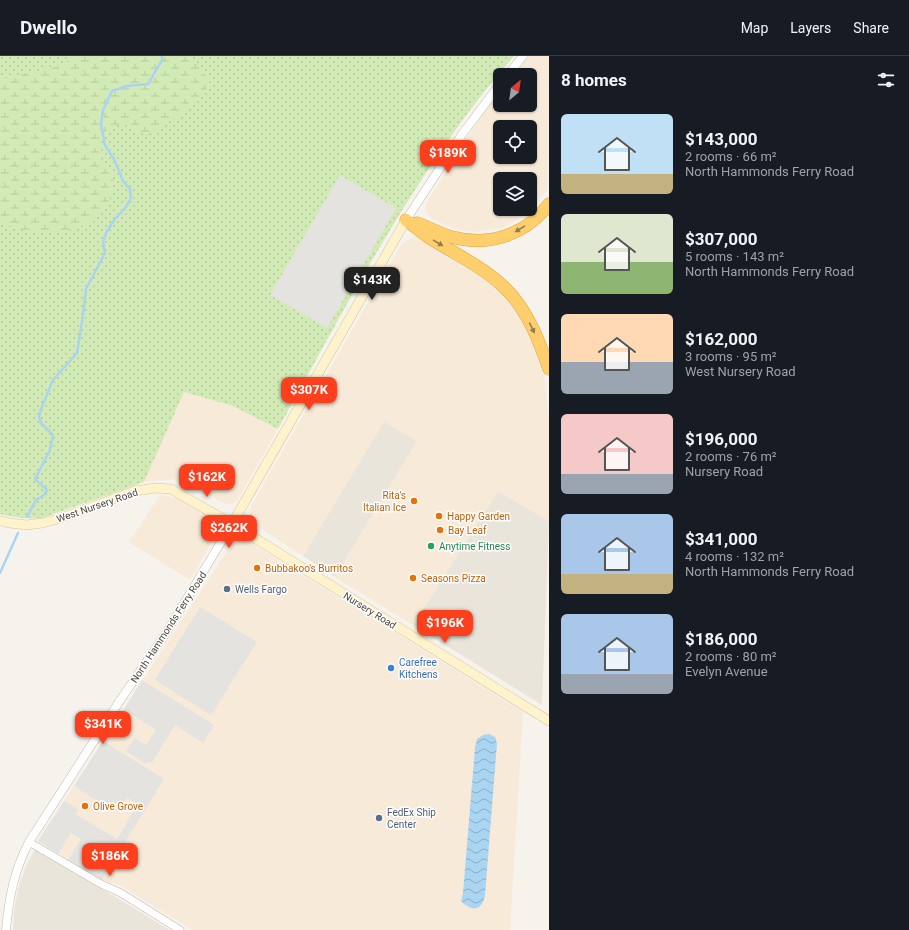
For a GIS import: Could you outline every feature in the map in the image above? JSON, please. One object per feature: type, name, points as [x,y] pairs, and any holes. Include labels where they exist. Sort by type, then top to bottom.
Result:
[{"type":"highway","points":[[406,220],[450,236],[467,240],[483,241],[517,232],[532,222],[549,204]]},
{"type":"highway","points":[[406,220],[431,238],[480,268],[505,288],[519,305],[531,325],[543,350],[549,369]]},
{"type":"main road","name":"North Hammonds Ferry Road","points":[[232,524],[406,220]]},
{"type":"main road","name":"West Nursery Road","points":[[0,520],[27,525],[42,523],[58,519],[135,491],[155,488],[171,489],[232,524]]},
{"type":"main road","name":"Nursery Road","points":[[232,524],[549,721]]},
{"type":"street","points":[[514,68],[523,56]]},
{"type":"street","name":"North Hammonds Ferry Road","points":[[406,220],[463,134],[493,93]]},
{"type":"street","name":"North Hammonds Ferry Road","points":[[6,930],[13,881],[20,860],[29,842],[119,702],[166,633],[232,524]]},
{"type":"street","points":[[29,842],[101,884],[121,893],[180,930]]},
{"type":"shaded area","points":[[529,56],[549,56],[548,189],[537,201],[537,172],[493,172],[493,216],[522,216],[501,228],[474,232],[458,230],[432,219],[427,213],[425,207],[493,100],[493,112],[537,112],[537,68],[519,68]]},
{"type":"shaded area","points":[[340,175],[396,208],[327,328],[270,295]]},
{"type":"shaded area","points":[[414,237],[423,238],[495,284],[520,314],[533,339],[545,380],[549,417],[549,521],[498,491],[413,625],[335,577],[417,441],[384,422],[303,556],[252,523],[250,511],[251,506],[401,245]]},
{"type":"shaded area","points":[[184,392],[233,406],[278,429],[237,501],[234,503],[224,503],[194,487],[172,479],[144,482]]},
{"type":"shaded area","points":[[384,421],[417,441],[335,577],[303,556]]},
{"type":"shaded area","points":[[498,491],[549,521],[542,705],[413,625]]},
{"type":"shaded area","points":[[160,495],[180,499],[214,519],[216,523],[217,533],[190,580],[129,542]]},
{"type":"shaded area","points":[[243,540],[249,542],[523,712],[510,930],[192,930],[120,885],[104,881],[38,841],[231,545]]},
{"type":"shaded area","points":[[200,607],[257,642],[211,715],[155,680]]},
{"type":"shaded area","points":[[142,680],[214,725],[203,743],[175,725],[152,763],[148,762],[146,764],[126,751],[135,738],[146,745],[156,730],[124,709]]},
{"type":"shaded area","points":[[103,741],[164,779],[102,880],[68,860],[81,839],[71,833],[58,854],[38,841],[64,801],[78,809],[75,814],[117,839],[138,804],[127,798],[120,808],[112,803],[109,809],[74,786]]},
{"type":"shaded area","points":[[35,850],[169,930],[13,930],[14,911],[19,885],[27,864]]},
{"type":"green space","points":[[0,56],[514,56],[504,68],[493,68],[493,82],[461,122],[406,204],[362,278],[278,429],[233,406],[184,392],[144,482],[42,518],[15,517],[0,514]]},
{"type":"green space","points":[[76,56],[192,56],[210,82],[198,99],[182,113],[146,135],[122,123],[110,128],[104,133],[102,137],[100,155],[113,175],[113,189],[108,202],[99,214],[88,223],[74,229],[44,232],[13,227],[0,223],[0,79],[56,67]]},
{"type":"water","points":[[489,734],[495,737],[497,743],[485,895],[482,904],[479,907],[473,908],[465,905],[461,901],[463,893],[475,748],[477,739],[483,735]]},
{"type":"waterway","points":[[27,517],[36,500],[44,495],[47,490],[35,479],[50,450],[53,435],[41,423],[39,417],[41,409],[53,380],[77,353],[86,289],[105,253],[103,242],[106,233],[131,198],[130,189],[123,181],[115,161],[105,145],[101,125],[103,110],[112,91],[127,86],[148,84],[162,60],[162,56]]},
{"type":"waterway","points":[[0,573],[18,533]]},
{"type":"place","name":"Rita's Italian Ice","points":[[414,501]]},
{"type":"place","name":"Happy Garden","points":[[439,516]]},
{"type":"place","name":"Bay Leaf","points":[[440,530]]},
{"type":"place","name":"Anytime Fitness","points":[[431,546]]},
{"type":"place","name":"Bubbakoo's Burritos","points":[[257,568]]},
{"type":"place","name":"Seasons Pizza","points":[[413,578]]},
{"type":"place","name":"Wells Fargo","points":[[227,589]]},
{"type":"place","name":"Carefree Kitchens","points":[[391,668]]},
{"type":"place","name":"Olive Grove","points":[[85,806]]},
{"type":"place","name":"FedEx Ship Center","points":[[379,818]]}]
